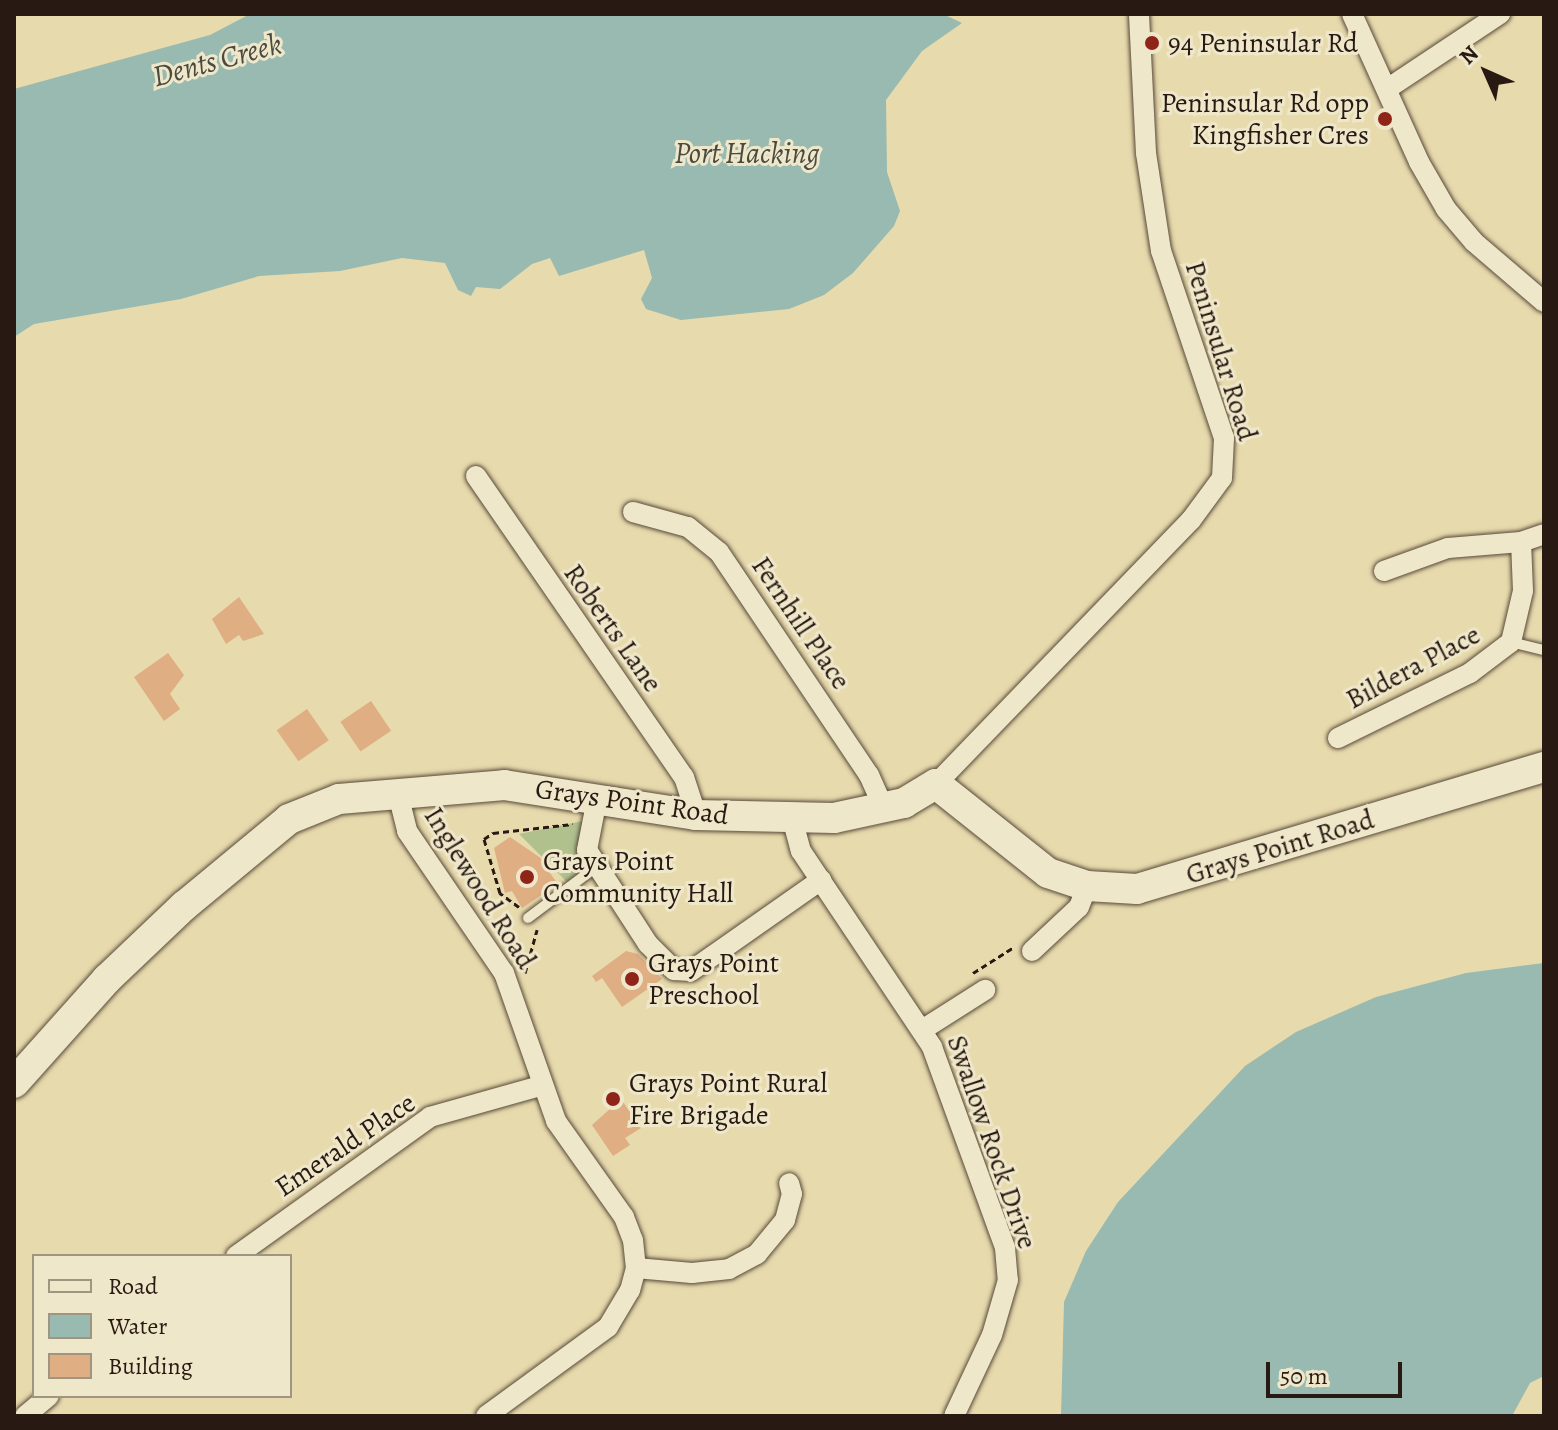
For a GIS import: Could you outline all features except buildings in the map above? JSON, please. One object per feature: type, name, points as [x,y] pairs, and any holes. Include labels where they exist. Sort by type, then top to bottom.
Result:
[{"type":"street","name":"Peninsular Road","points":[[936,784],[1191,520],[1222,478],[1224,438],[1161,251],[1146,153],[1139,14]]},
{"type":"street","points":[[1352,14],[1446,209],[1474,242],[1544,302]]},
{"type":"street","points":[[1387,89],[1500,14]]},
{"type":"street","name":"Roberts Lane","points":[[476,476],[684,777],[696,815]]},
{"type":"street","name":"Fernhill Place","points":[[633,512],[688,527],[719,552],[869,775],[884,809]]},
{"type":"street","points":[[1384,571],[1448,548],[1521,542],[1544,534]]},
{"type":"street","name":"Bildera Place","points":[[1338,738],[1470,673],[1511,642],[1523,591],[1521,542]]},
{"type":"street","name":"Grays Point Road","points":[[14,1083],[107,979],[263,838],[316,805],[398,794],[514,785],[596,807],[792,818],[884,809],[936,784],[1048,873],[1087,886],[1137,889],[1544,767]]},
{"type":"street","name":"Inglewood Road","points":[[398,794],[407,831],[504,973],[528,1029],[540,1086],[556,1121],[624,1217],[633,1240],[636,1268]]},
{"type":"street","points":[[596,807],[587,850],[663,963],[691,971],[821,880]]},
{"type":"street","name":"Swallow Rock Drive","points":[[792,818],[796,840],[922,1030],[943,1072],[1005,1248],[1008,1280],[992,1335],[954,1416]]},
{"type":"street","points":[[1032,951],[1079,907],[1087,886]]},
{"type":"street","points":[[922,1030],[985,990]]},
{"type":"street","name":"Emerald Place","points":[[239,1254],[430,1117],[540,1086]]},
{"type":"street","points":[[486,1416],[608,1327],[626,1300],[636,1268],[692,1273],[729,1269],[757,1254],[785,1220],[792,1194],[789,1183]]},
{"type":"street","points":[[25,1416],[47,1398]]},
{"type":"lane","name":"Bildera Place","points":[[1511,642],[1544,650]]},
{"type":"lane","points":[[528,918],[596,867]]},
{"type":"path","points":[[528,918],[500,893],[484,839],[493,833],[563,827],[596,807]]},
{"type":"path","points":[[524,977],[542,910]]},
{"type":"green space","points":[[583,821],[581,872],[568,883],[519,834]]},
{"type":"water","name":"Port Hacking","points":[[250,14],[943,14],[962,23],[922,51],[886,100],[887,172],[900,211],[894,226],[853,273],[824,295],[789,309],[681,320],[646,309],[641,299],[652,278],[644,250],[559,276],[550,258],[532,264],[500,289],[476,287],[471,296],[458,290],[445,263],[402,258],[340,271],[259,276],[181,299],[34,324],[14,337],[14,89],[210,35]]},
{"type":"water","points":[[1544,963],[1544,1376],[1530,1383],[1512,1416],[1061,1416],[1064,1302],[1086,1251],[1118,1202],[1245,1066],[1296,1032],[1376,997],[1466,973]]},
{"type":"place","name":"94 Peninsular Rd","points":[[1152,43]]},
{"type":"place","name":"Peninsular Rd opp Kingfisher Cres","points":[[1385,119]]},
{"type":"place","name":"Grays Point Community Hall","points":[[527,877]]},
{"type":"place","name":"Grays Point Preschool","points":[[632,979]]},
{"type":"place","name":"Grays Point Rural Fire Brigade","points":[[613,1099]]},
{"type":"water label","name":"Dents Creek","points":[[217,60]]}]
